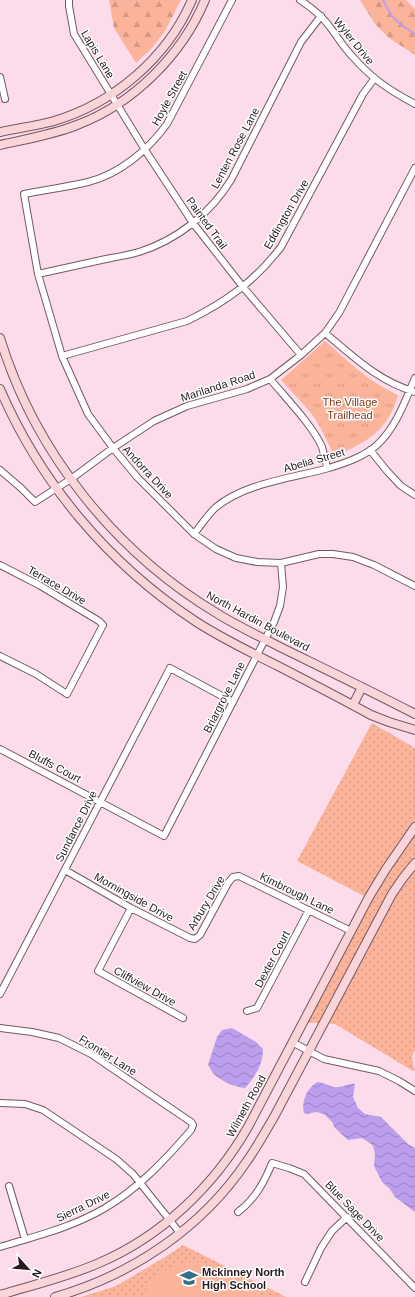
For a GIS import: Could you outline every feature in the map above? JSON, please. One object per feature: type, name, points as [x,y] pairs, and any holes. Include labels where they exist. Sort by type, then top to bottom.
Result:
[{"type":"main road","points":[[0,132],[54,121],[87,108],[111,94],[141,71],[162,49],[180,25],[192,0]]},
{"type":"main road","points":[[0,145],[66,129],[89,120],[116,105],[142,86],[171,56],[192,25],[205,0]]},
{"type":"main road","name":"North Hardin Boulevard","points":[[0,338],[13,374],[32,416],[44,438],[71,479],[111,528],[153,567],[184,592],[210,609],[265,639],[415,714]]},
{"type":"main road","points":[[0,389],[21,432],[56,488],[80,519],[100,541],[144,583],[196,621],[222,637],[388,722],[415,730]]},
{"type":"main road","points":[[353,705],[362,688]]},
{"type":"main road","name":"Wilmeth Road","points":[[0,1295],[16,1294],[99,1263],[136,1244],[170,1220],[203,1189],[232,1153],[248,1127],[380,878],[415,827]]},
{"type":"main road","points":[[55,1297],[84,1288],[120,1272],[144,1259],[180,1233],[198,1218],[220,1196],[247,1162],[274,1117],[392,894],[415,863]]},
{"type":"street","name":"Lapis Lane","points":[[69,0],[74,34],[111,94]]},
{"type":"street","name":"Hoyle Street","points":[[24,194],[90,182],[112,173],[145,150],[167,124],[232,0]]},
{"type":"street","name":"Wyler Drive","points":[[300,0],[321,16],[350,55],[374,79],[415,104]]},
{"type":"street","name":"Lenten Rose Lane","points":[[38,274],[140,252],[170,238],[193,223],[211,208],[231,180],[300,42],[321,16]]},
{"type":"street","points":[[0,77],[5,99]]},
{"type":"street","name":"Eddington Drive","points":[[62,356],[188,321],[212,308],[243,287],[268,264],[281,247],[361,98],[374,79]]},
{"type":"street","name":"Painted Trail","points":[[111,94],[116,105],[193,223],[243,287],[301,355]]},
{"type":"street","name":"Marilanda Road","points":[[0,470],[35,502],[71,479],[113,448],[154,421],[181,409],[247,389],[270,378],[301,355],[325,333],[339,313],[415,168]]},
{"type":"street","name":"Andorra Drive","points":[[24,194],[38,274],[62,356],[88,414],[137,477],[194,534],[216,548],[236,558],[257,562],[281,563],[319,554],[333,554],[353,557],[374,565],[415,586]]},
{"type":"street","points":[[325,333],[362,364],[388,382],[412,391]]},
{"type":"street","points":[[270,378],[317,437],[322,448],[327,468]]},
{"type":"street","name":"Abelia Street","points":[[194,534],[216,508],[231,498],[255,487],[346,463],[370,450],[377,445],[399,415],[412,391],[415,378]]},
{"type":"street","points":[[370,450],[401,486],[415,495]]},
{"type":"street","name":"Briargrove Lane","points":[[164,836],[274,622],[280,606],[283,587],[281,563]]},
{"type":"street","name":"Terrace Drive","points":[[0,565],[39,585],[99,621],[103,625],[67,694],[36,674],[0,656]]},
{"type":"street","name":"Sundance Drive","points":[[0,994],[170,668],[233,702]]},
{"type":"street","name":"Bluffs Court","points":[[0,749],[164,836]]},
{"type":"street","name":"Morningside Drive","points":[[65,870],[131,908],[190,938],[195,939]]},
{"type":"street","name":"Kimbrough Lane","points":[[233,877],[239,876],[351,931]]},
{"type":"street","name":"Arbury Drive","points":[[195,939],[200,935],[228,883],[233,877]]},
{"type":"street","name":"Cliffview Drive","points":[[131,908],[98,971],[183,1018]]},
{"type":"street","name":"Dexter Court","points":[[247,1011],[257,1008],[309,910]]},
{"type":"street","name":"Frontier Lane","points":[[0,1028],[32,1032],[59,1038],[91,1054],[191,1122],[193,1125]]},
{"type":"street","points":[[292,1042],[329,1060],[379,1071],[415,1091]]},
{"type":"street","points":[[0,1103],[18,1103],[31,1106],[50,1115],[116,1158],[140,1183],[180,1233]]},
{"type":"street","name":"Sierra Drive","points":[[0,1247],[74,1223],[114,1203],[160,1165],[191,1130],[193,1125]]},
{"type":"street","name":"Blue Sage Drive","points":[[238,1212],[247,1205],[259,1191],[272,1163],[304,1174],[415,1288]]},
{"type":"street","points":[[9,1186],[25,1239]]},
{"type":"street","points":[[305,1282],[321,1248],[332,1232],[347,1217]]},
{"type":"green space","points":[[109,0],[181,0],[165,31],[152,48],[136,63],[114,28]]},
{"type":"green space","points":[[360,0],[406,0],[415,9],[415,55],[389,38],[375,24]]},
{"type":"green space","name":"The Village Trailhead","points":[[325,341],[369,378],[398,395],[394,407],[385,423],[373,435],[358,445],[334,456],[314,417],[281,380]]},
{"type":"green space","points":[[372,723],[415,748],[415,1050],[412,1060],[415,1069],[413,1071],[335,1024],[299,1022],[366,897],[297,861]]},
{"type":"green space","points":[[183,1245],[286,1297],[266,1297],[194,1260],[152,1281],[143,1297],[81,1297],[116,1286]]},
{"type":"green space","points":[[194,1260],[266,1297],[143,1297],[153,1280],[161,1273],[170,1268]]},
{"type":"water","points":[[232,1028],[256,1042],[263,1049],[262,1060],[258,1070],[245,1088],[232,1085],[220,1079],[213,1073],[208,1065],[217,1037],[222,1030]]},
{"type":"water","points":[[318,1082],[336,1087],[355,1084],[353,1097],[358,1108],[365,1114],[381,1117],[408,1144],[415,1148],[415,1212],[395,1197],[390,1189],[382,1182],[374,1166],[375,1154],[371,1144],[362,1138],[348,1140],[334,1127],[333,1123],[324,1114],[316,1112],[307,1114],[304,1113],[303,1104],[306,1095],[311,1087]]},
{"type":"waterway","points":[[383,0],[391,15],[401,25],[415,34]]},
{"type":"place","name":"Mckinney North High School","points":[[189,1278]]}]
